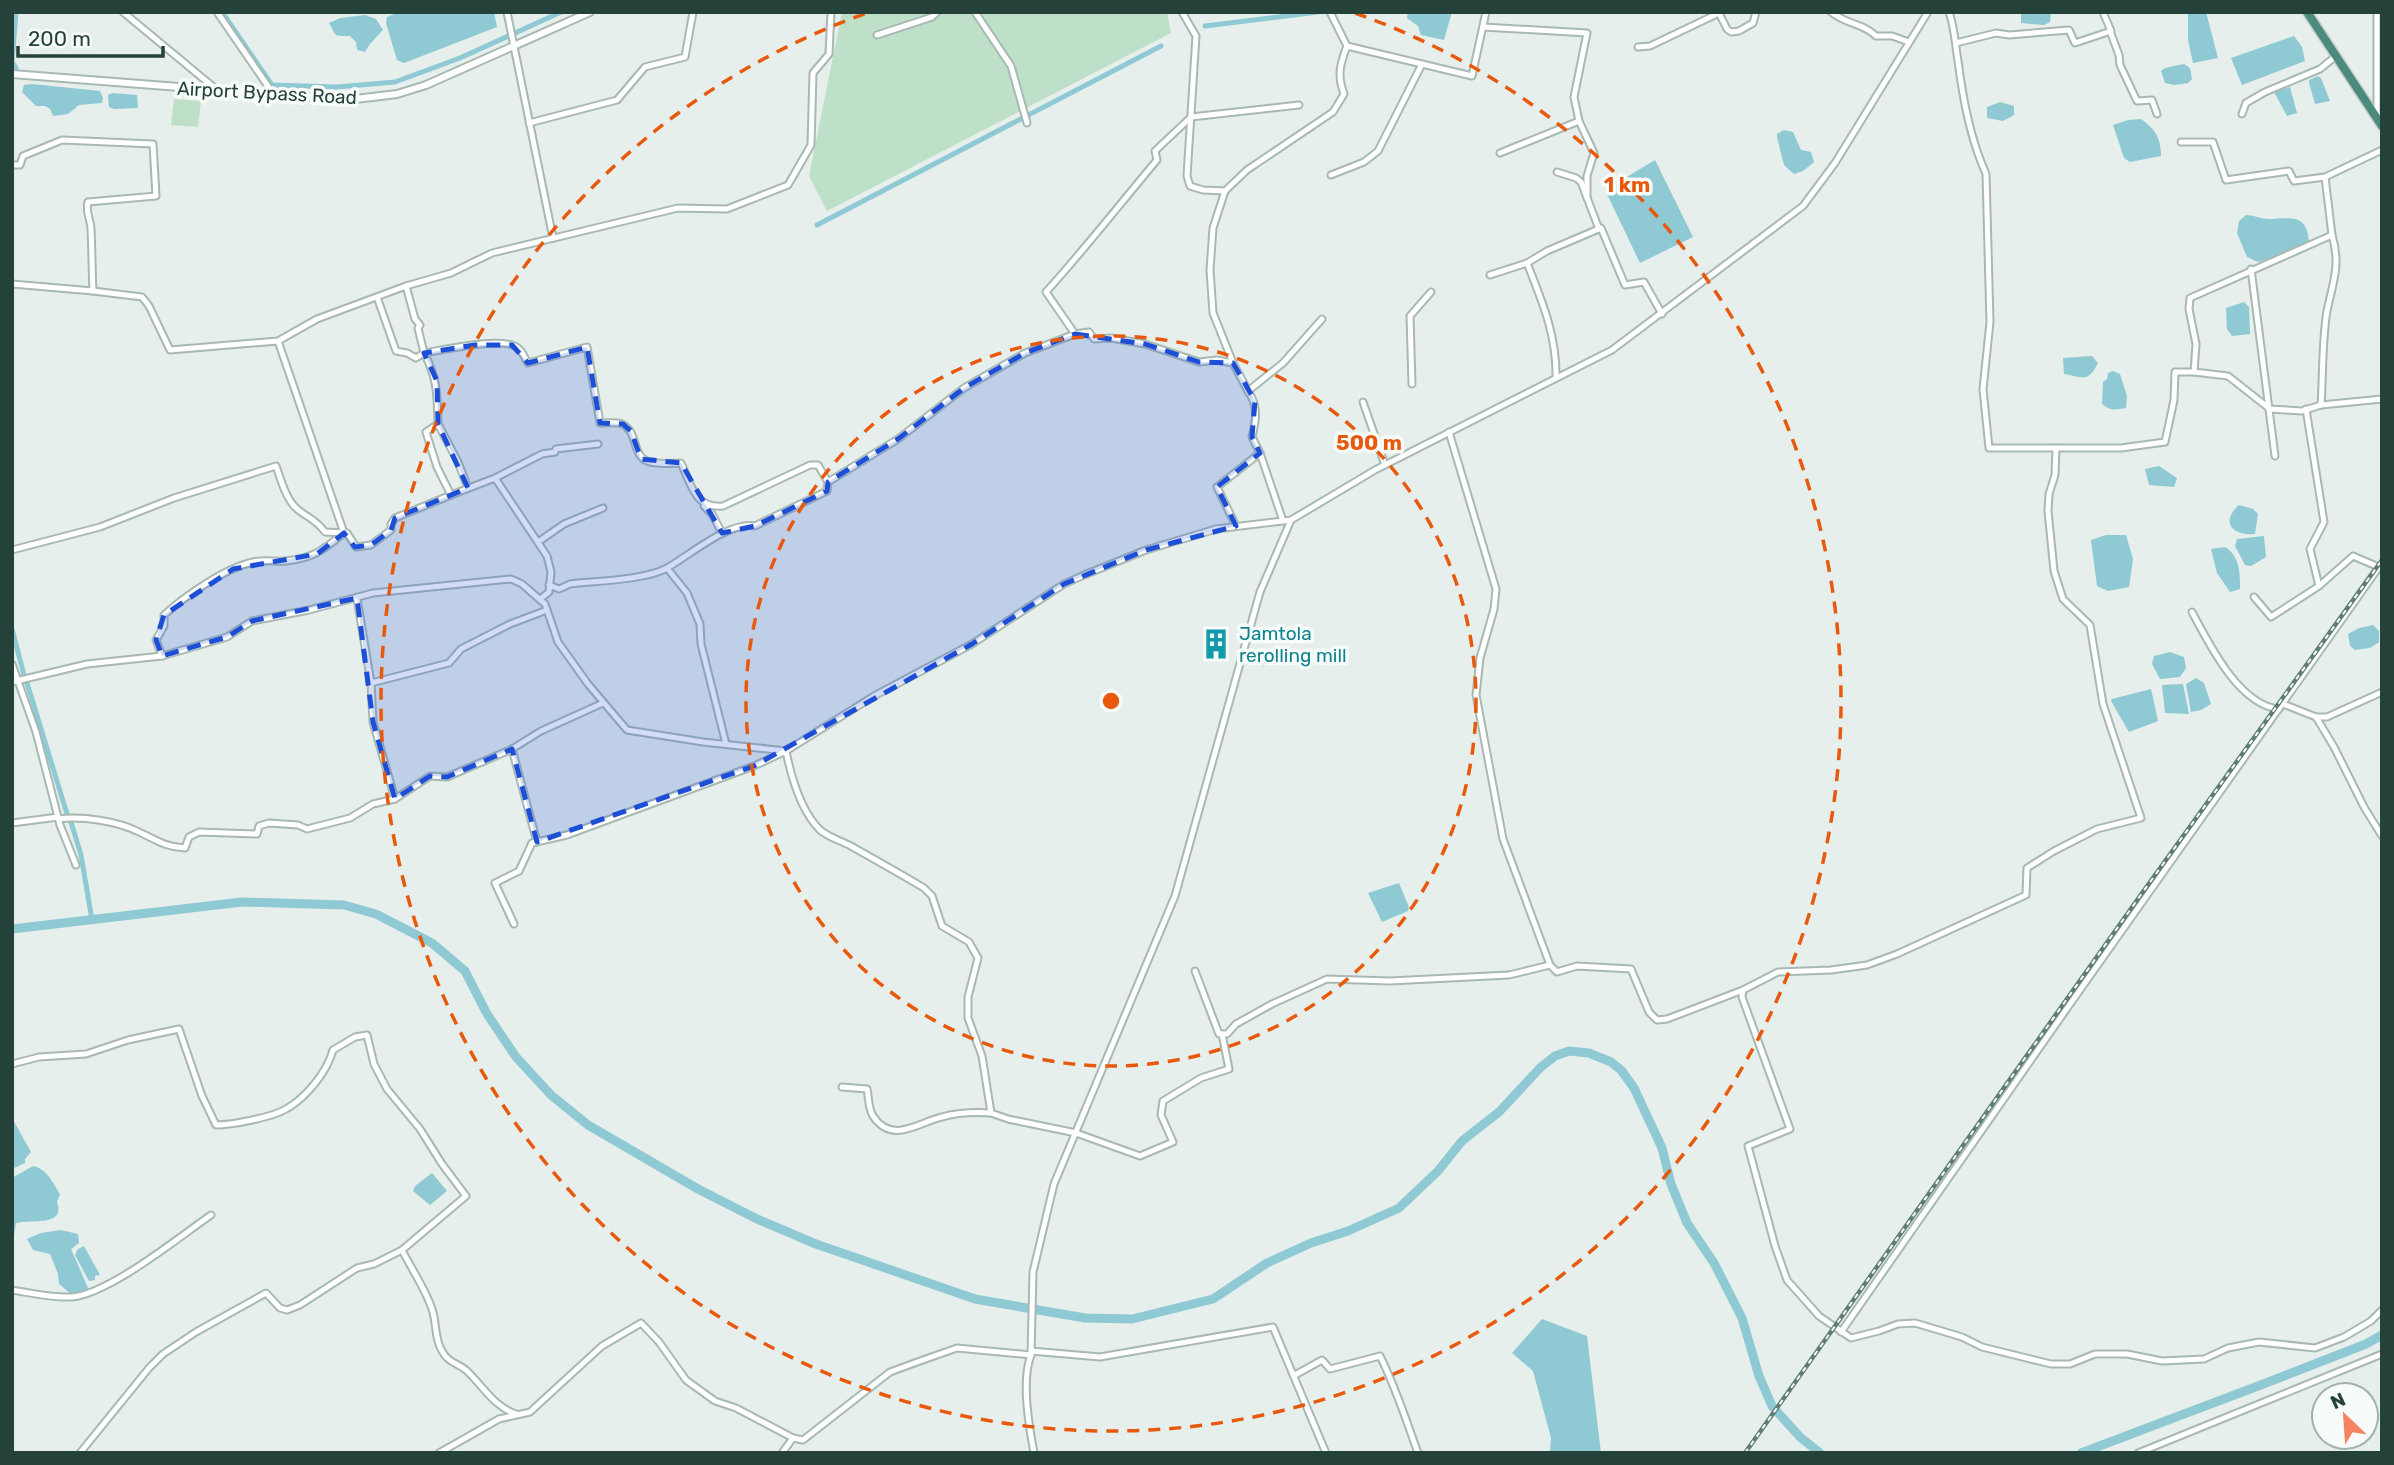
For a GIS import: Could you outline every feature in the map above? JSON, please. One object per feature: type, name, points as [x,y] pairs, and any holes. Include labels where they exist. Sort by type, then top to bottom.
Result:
[{"type":"highway","points":[[2307,12],[2379,122]]},
{"type":"street","points":[[123,12],[219,92]]},
{"type":"street","points":[[217,12],[274,95]]},
{"type":"street","points":[[508,12],[553,239]]},
{"type":"street","name":"Airport Bypass Road","points":[[12,74],[348,100],[397,94],[426,85],[590,12]]},
{"type":"street","points":[[529,123],[617,100],[645,67],[685,57],[694,12]]},
{"type":"street","points":[[12,284],[142,297],[151,309],[170,350],[278,341],[317,318],[451,273],[492,253],[678,208],[727,209],[788,185],[811,145],[813,73],[829,54],[831,12]]},
{"type":"street","points":[[877,35],[932,17],[937,12]]},
{"type":"street","points":[[975,12],[1011,66],[1027,123]]},
{"type":"street","points":[[1182,12],[1196,36],[1187,176],[1190,186],[1203,190],[1225,191]]},
{"type":"street","points":[[1283,521],[1252,437],[1257,418],[1255,401],[1233,363],[1213,313],[1210,270],[1213,228],[1225,191],[1247,170],[1334,113],[1344,94],[1339,82],[1340,62],[1347,46],[1330,12]]},
{"type":"street","points":[[1347,46],[1472,76],[1486,12]]},
{"type":"street","points":[[1638,47],[1650,46],[1718,13],[1727,29],[1731,32],[1739,31],[1753,23],[1756,12]]},
{"type":"street","points":[[1831,12],[1846,22],[1867,28],[1876,36],[1892,36],[1909,42]]},
{"type":"street","points":[[514,924],[495,883],[519,871],[532,843],[567,835],[754,766],[786,751],[874,696],[972,644],[1064,584],[1146,550],[1216,529],[1291,520],[1385,465],[1612,350],[1803,206],[1835,163],[1928,12]]},
{"type":"street","points":[[1950,12],[1955,29],[1964,102],[1977,155],[1986,174],[1990,322],[1983,390],[1989,448],[2121,448],[2165,442],[2174,400],[2175,372],[2228,376],[2270,410],[2306,410],[2321,405],[2382,399]]},
{"type":"street","points":[[2103,12],[2119,55],[2120,65],[2137,101],[2152,100],[2157,114]]},
{"type":"street","points":[[2377,12],[2379,122]]},
{"type":"street","points":[[1483,27],[1587,33],[1574,97],[1579,121],[1594,153],[1587,176],[1587,198]]},
{"type":"street","points":[[1956,43],[1996,33],[2009,35],[2069,30],[2076,43],[2109,32]]},
{"type":"street","points":[[2242,114],[2246,103],[2320,69],[2336,55]]},
{"type":"street","points":[[1331,175],[1364,162],[1378,151],[1422,64]]},
{"type":"street","points":[[1075,334],[1046,292],[1090,244],[1099,229],[1157,160],[1155,151],[1191,117],[1299,105]]},
{"type":"street","points":[[1500,153],[1579,121]]},
{"type":"street","points":[[12,165],[20,164],[23,156],[62,139],[153,144],[156,196],[88,202],[93,291]]},
{"type":"street","points":[[2181,142],[2213,142],[2226,180],[2289,172],[2294,181],[2325,177],[2382,150]]},
{"type":"street","points":[[1557,172],[1581,182],[1625,285],[1644,282],[1662,314]]},
{"type":"street","points":[[2321,405],[2327,312],[2335,284],[2338,253],[2332,235],[2325,177]]},
{"type":"street","points":[[1490,275],[1527,263],[1547,251],[1599,229]]},
{"type":"street","points":[[2194,372],[2196,344],[2189,309],[2190,298],[2332,235]]},
{"type":"street","points":[[1527,263],[1552,331],[1556,378]]},
{"type":"street","points":[[2251,270],[2275,456]]},
{"type":"street","points":[[406,286],[415,319],[420,325],[418,328],[425,353],[437,382],[438,424],[468,488]]},
{"type":"street","points":[[1412,384],[1410,316],[1432,292]]},
{"type":"street","points":[[377,297],[396,351],[416,358],[425,353],[488,343],[519,347],[528,363],[587,347],[600,423],[622,425],[631,431],[639,454],[644,460],[681,463],[722,533]]},
{"type":"street","points":[[1248,391],[1283,363],[1322,319]]},
{"type":"street","points":[[828,482],[898,439],[964,388],[1025,353],[1075,334],[1089,332],[1094,339],[1111,338],[1146,344],[1199,362],[1217,360],[1233,363]]},
{"type":"street","points":[[278,341],[344,533]]},
{"type":"street","points":[[1363,402],[1385,465]]},
{"type":"street","points":[[2306,410],[2324,522],[2310,549],[2319,586]]},
{"type":"street","points":[[438,424],[426,432],[437,467],[451,495]]},
{"type":"street","points":[[1450,432],[1496,589],[1494,609],[1480,658],[1476,695],[1503,839],[1550,965],[1557,972],[1577,966],[1631,969],[1649,1013],[1657,1020],[1667,1019],[1743,990],[1778,971],[1855,967],[1897,954],[2026,895],[2027,868],[2054,851],[2097,830],[2141,818],[2103,704],[2090,625],[2063,599],[2054,571],[2048,510],[2049,494],[2055,475],[2056,448]]},
{"type":"street","points":[[12,550],[100,527],[174,498],[276,466],[288,496],[297,509],[317,520],[326,532],[347,533],[356,547],[371,545],[391,530],[395,517],[495,478],[542,454],[555,452],[556,449],[598,444]]},
{"type":"street","points":[[1236,526],[1217,486],[1260,453]]},
{"type":"street","points":[[549,585],[559,589],[570,584],[652,574],[667,568],[722,533],[748,525],[755,526],[787,512],[827,491],[828,482],[818,465],[810,465],[723,506],[708,506],[702,503]]},
{"type":"street","points":[[495,478],[547,556],[551,572],[549,592],[540,599]]},
{"type":"street","points":[[538,542],[564,524],[603,508]]},
{"type":"street","points":[[1034,1453],[1029,1425],[1027,1365],[1031,1353],[1033,1272],[1054,1184],[1175,896],[1261,592],[1291,520]]},
{"type":"street","points":[[162,656],[156,640],[164,626],[164,615],[176,604],[233,569],[254,561],[286,561],[317,554],[344,533]]},
{"type":"street","points":[[1841,1332],[2172,857],[2380,566],[2353,556],[2319,586],[2271,617],[2254,597]]},
{"type":"street","points":[[667,568],[687,593],[700,624],[701,644],[726,744]]},
{"type":"street","points":[[15,681],[87,664],[162,656],[227,637],[252,621],[309,610],[373,593],[511,579],[522,584],[545,604],[558,642],[603,703],[627,730],[786,751]]},
{"type":"street","points":[[356,598],[371,683],[373,722],[395,799]]},
{"type":"street","points":[[371,683],[449,663],[461,649],[510,624],[547,610]]},
{"type":"street","points":[[2192,612],[2213,652],[2235,681],[2263,706],[2327,717],[2382,692]]},
{"type":"street","points":[[12,664],[15,681],[36,732],[58,818],[76,865]]},
{"type":"street","points":[[12,822],[78,818],[123,826],[169,847],[185,848],[189,837],[199,832],[257,834],[259,826],[270,822],[298,825],[307,829],[350,818],[373,804],[395,799],[430,776],[447,777],[512,749],[541,731],[603,703]]},
{"type":"street","points":[[2316,717],[2382,836]]},
{"type":"street","points":[[512,749],[537,842]]},
{"type":"street","points":[[786,751],[796,786],[817,827],[825,834],[848,844],[924,888],[932,897],[942,926],[969,942],[974,949],[978,964],[968,997],[968,1018],[982,1056],[991,1113]]},
{"type":"street","points":[[1195,971],[1219,1034],[1227,1034],[1236,1024],[1272,1004],[1327,979],[1390,981],[1508,975],[1550,965]]},
{"type":"street","points":[[1743,990],[1742,997],[1790,1129],[1748,1146],[1774,1246],[1787,1280],[1819,1316],[1851,1338],[1898,1324],[1915,1323],[1962,1337],[1982,1347],[2051,1364],[2070,1364],[2095,1354],[2127,1354],[2162,1361],[2204,1359],[2228,1348],[2259,1342],[2315,1348],[2371,1321],[2382,1310]]},
{"type":"street","points":[[12,1063],[39,1057],[86,1054],[128,1040],[179,1029],[202,1096],[216,1125],[229,1125],[285,1110],[318,1079],[334,1051],[355,1037],[367,1035],[374,1064],[387,1089],[420,1129],[466,1196],[402,1250],[374,1264],[357,1268],[300,1305],[286,1310],[280,1308],[266,1293],[179,1342],[149,1368],[80,1453]]},
{"type":"street","points":[[842,1087],[867,1090],[869,1107],[878,1122],[904,1132],[939,1117],[969,1111],[991,1113],[1076,1133],[1140,1156],[1170,1144],[1173,1139],[1161,1115],[1163,1101],[1201,1078],[1229,1069],[1222,1034]]},
{"type":"street","points":[[12,1290],[64,1297],[79,1296],[139,1266],[211,1215]]},
{"type":"street","points":[[402,1250],[426,1293],[434,1313],[436,1337],[447,1360],[465,1369],[499,1405],[516,1414]]},
{"type":"street","points":[[439,1453],[499,1419],[530,1412],[602,1346],[641,1323],[659,1342],[686,1380],[715,1401],[736,1408],[793,1438],[803,1440],[890,1373],[957,1348],[1100,1357],[1273,1326],[1326,1453]]},
{"type":"street","points":[[2138,1453],[2382,1353]]},
{"type":"street","points":[[1295,1375],[1322,1360],[1330,1369],[1380,1356],[1398,1391],[1418,1453]]},
{"type":"street","points":[[782,1453],[793,1438]]},
{"type":"highlighted area","points":[[1075,334],[1145,344],[1199,362],[1233,363],[1255,401],[1252,437],[1260,453],[1217,487],[1236,526],[1146,550],[1064,584],[972,644],[754,766],[537,842],[512,749],[447,777],[430,776],[395,799],[373,722],[357,598],[252,621],[227,637],[162,656],[156,640],[164,615],[233,569],[317,554],[344,533],[355,547],[371,545],[391,530],[395,518],[468,488],[438,424],[437,381],[424,353],[475,345],[512,345],[528,363],[587,347],[600,423],[623,424],[631,431],[641,459],[681,463],[722,533],[755,526],[827,491],[828,482],[898,439],[964,388],[1025,353]]},
{"type":"green space","points":[[842,12],[1167,12],[1171,33],[827,211],[809,176]]},
{"type":"green space","points":[[174,99],[201,101],[198,127],[171,125]]},
{"type":"water","points":[[399,12],[494,12],[497,27],[404,63],[397,60],[386,23],[387,17]]},
{"type":"water","points":[[1408,12],[1452,12],[1444,40],[1421,35],[1418,26],[1407,18]]},
{"type":"water","points":[[2021,12],[2051,12],[2050,22],[2044,25],[2021,23]]},
{"type":"water","points":[[2206,12],[2218,58],[2193,63],[2188,40],[2188,13]]},
{"type":"water","points":[[365,15],[376,19],[383,30],[365,52],[357,50],[356,42],[350,36],[336,35],[329,23],[340,18]]},
{"type":"water","points":[[2294,36],[2302,47],[2305,61],[2242,85],[2231,58]]},
{"type":"water","points":[[2184,64],[2190,68],[2192,79],[2188,83],[2165,83],[2161,71]]},
{"type":"water","points":[[2318,76],[2330,101],[2315,104],[2309,80]]},
{"type":"water","points":[[24,85],[100,91],[102,103],[79,105],[68,114],[53,116],[50,109],[36,106],[22,92]]},
{"type":"water","points":[[2290,87],[2297,113],[2287,116],[2274,92]]},
{"type":"water","points":[[108,95],[137,95],[138,108],[109,107]]},
{"type":"water","points":[[2000,102],[2014,106],[2014,115],[2003,121],[1987,118],[1987,107]]},
{"type":"water","points":[[2141,119],[2156,134],[2161,156],[2130,162],[2124,158],[2113,125]]},
{"type":"water","points":[[1784,130],[1793,132],[1801,150],[1811,152],[1814,162],[1803,171],[1794,174],[1784,165],[1777,134]]},
{"type":"water","points":[[1655,160],[1693,237],[1640,263],[1605,190]]},
{"type":"water","points":[[2246,215],[2301,221],[2309,241],[2258,262],[2247,257],[2237,233],[2239,221]]},
{"type":"water","points":[[2244,302],[2249,307],[2250,334],[2232,336],[2227,329],[2226,308]]},
{"type":"water","points":[[2092,356],[2098,363],[2088,376],[2064,374],[2063,358]]},
{"type":"water","points":[[2113,371],[2120,374],[2127,396],[2126,408],[2113,409],[2102,404],[2103,382],[2108,373]]},
{"type":"water","points":[[2159,466],[2177,478],[2174,487],[2149,485],[2145,469]]},
{"type":"water","points":[[2239,505],[2253,509],[2258,514],[2255,534],[2240,533],[2231,527],[2230,517]]},
{"type":"water","points":[[2106,535],[2126,535],[2133,559],[2129,587],[2108,591],[2097,586],[2091,540]]},
{"type":"water","points":[[2264,536],[2266,557],[2251,566],[2245,565],[2235,546],[2237,539]]},
{"type":"water","points":[[2225,547],[2234,555],[2239,571],[2240,589],[2230,592],[2217,573],[2211,549]]},
{"type":"water","points":[[2373,625],[2379,631],[2379,642],[2370,648],[2355,650],[2350,646],[2348,634]]},
{"type":"water","points":[[2170,652],[2184,657],[2186,668],[2180,677],[2160,679],[2152,664],[2154,656]]},
{"type":"water","points":[[2196,678],[2204,683],[2211,704],[2191,712],[2186,684]]},
{"type":"water","points":[[2183,684],[2189,714],[2165,713],[2162,685]]},
{"type":"water","points":[[2151,689],[2158,721],[2129,732],[2112,699]]},
{"type":"water","points":[[1399,883],[1409,907],[1408,911],[1382,922],[1368,893]]},
{"type":"water","points":[[12,1118],[31,1152],[25,1163],[12,1169]]},
{"type":"water","points":[[33,1166],[46,1173],[60,1194],[57,1215],[52,1219],[16,1223],[12,1247],[12,1178]]},
{"type":"water","points":[[432,1173],[447,1191],[430,1205],[413,1191],[415,1186]]},
{"type":"water","points":[[61,1230],[78,1234],[79,1243],[71,1249],[88,1288],[80,1295],[71,1294],[59,1284],[50,1254],[33,1250],[27,1239],[41,1233]]},
{"type":"water","points":[[84,1246],[100,1275],[95,1276],[95,1280],[89,1281],[75,1255],[78,1249]]},
{"type":"water","points":[[1542,1319],[1587,1336],[1601,1453],[1550,1453],[1551,1438],[1533,1371],[1512,1353]]},
{"type":"waterway","points":[[16,12],[12,62],[16,68]]},
{"type":"waterway","points":[[222,12],[272,85],[337,87],[395,82],[460,58],[561,12]]},
{"type":"waterway","points":[[1205,26],[1318,12]]},
{"type":"waterway","points":[[817,225],[1161,46]]},
{"type":"waterway","points":[[12,629],[24,675]]},
{"type":"waterway","points":[[27,683],[67,814]]},
{"type":"waterway","points":[[71,822],[81,855],[92,920]]},
{"type":"waterway","points":[[12,929],[242,902],[344,905],[376,914],[432,943],[465,971],[487,1014],[516,1057],[551,1095],[588,1125],[698,1189],[757,1219],[816,1244],[975,1299],[1085,1318],[1132,1319],[1213,1299],[1267,1263],[1399,1208],[1438,1171],[1462,1141],[1499,1112],[1541,1067],[1555,1056],[1569,1051],[1589,1053],[1611,1062],[1621,1070],[1634,1088],[1662,1148],[1671,1184],[1687,1223],[1714,1263],[1742,1318],[1759,1376],[1772,1406],[1800,1437],[1820,1453]]},
{"type":"waterway","points":[[2081,1453],[2366,1344],[2382,1335]]},
{"type":"railway","points":[[1745,1453],[2382,560]]},
{"type":"place","name":"Jamtola rerolling mill","points":[[1216,644]]}]
